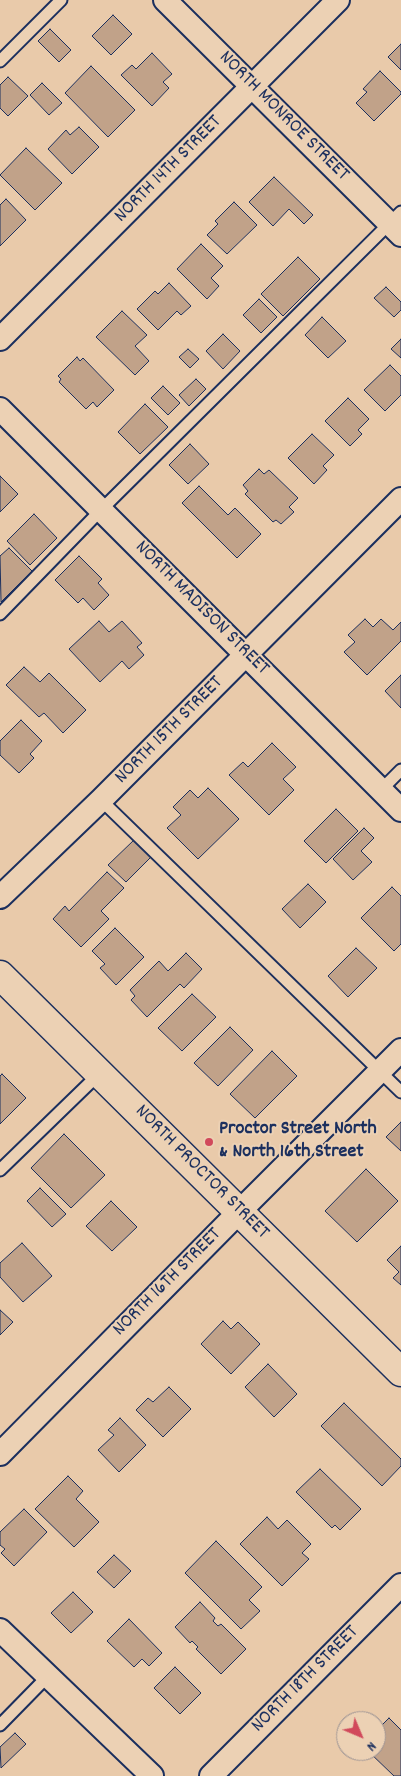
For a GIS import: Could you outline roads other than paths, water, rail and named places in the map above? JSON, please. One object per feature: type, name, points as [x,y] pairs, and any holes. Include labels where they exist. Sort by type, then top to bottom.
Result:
[{"type":"street","name":"NORTH MONROE STREET","points":[[166,0],[252,86],[397,224]]},
{"type":"street","name":"NORTH 14TH STREET","points":[[0,339],[338,0]]},
{"type":"street","name":"NORTH MADISON STREET","points":[[0,409],[401,810]]},
{"type":"street","name":"NORTH 15TH STREET","points":[[0,898],[101,800],[401,499]]},
{"type":"street","name":"NORTH PROCTOR STREET","points":[[0,975],[401,1372]]},
{"type":"street","name":"NORTH 16TH STREET","points":[[0,1454],[401,1050]]},
{"type":"street","name":"NORTH 18TH STREET","points":[[211,1776],[401,1585]]},
{"type":"street","points":[[0,1630],[152,1776]]},
{"type":"lane","points":[[0,61],[62,0]]},
{"type":"lane","points":[[0,614],[101,510],[397,224]]},
{"type":"lane","points":[[381,790],[401,770]]},
{"type":"lane","points":[[101,800],[401,1092]]},
{"type":"lane","points":[[0,1170],[100,1073]]},
{"type":"lane","points":[[0,1724],[48,1677]]},
{"type":"place","name":"Proctor Street North & North 16th Street","points":[[209,1142]]}]
